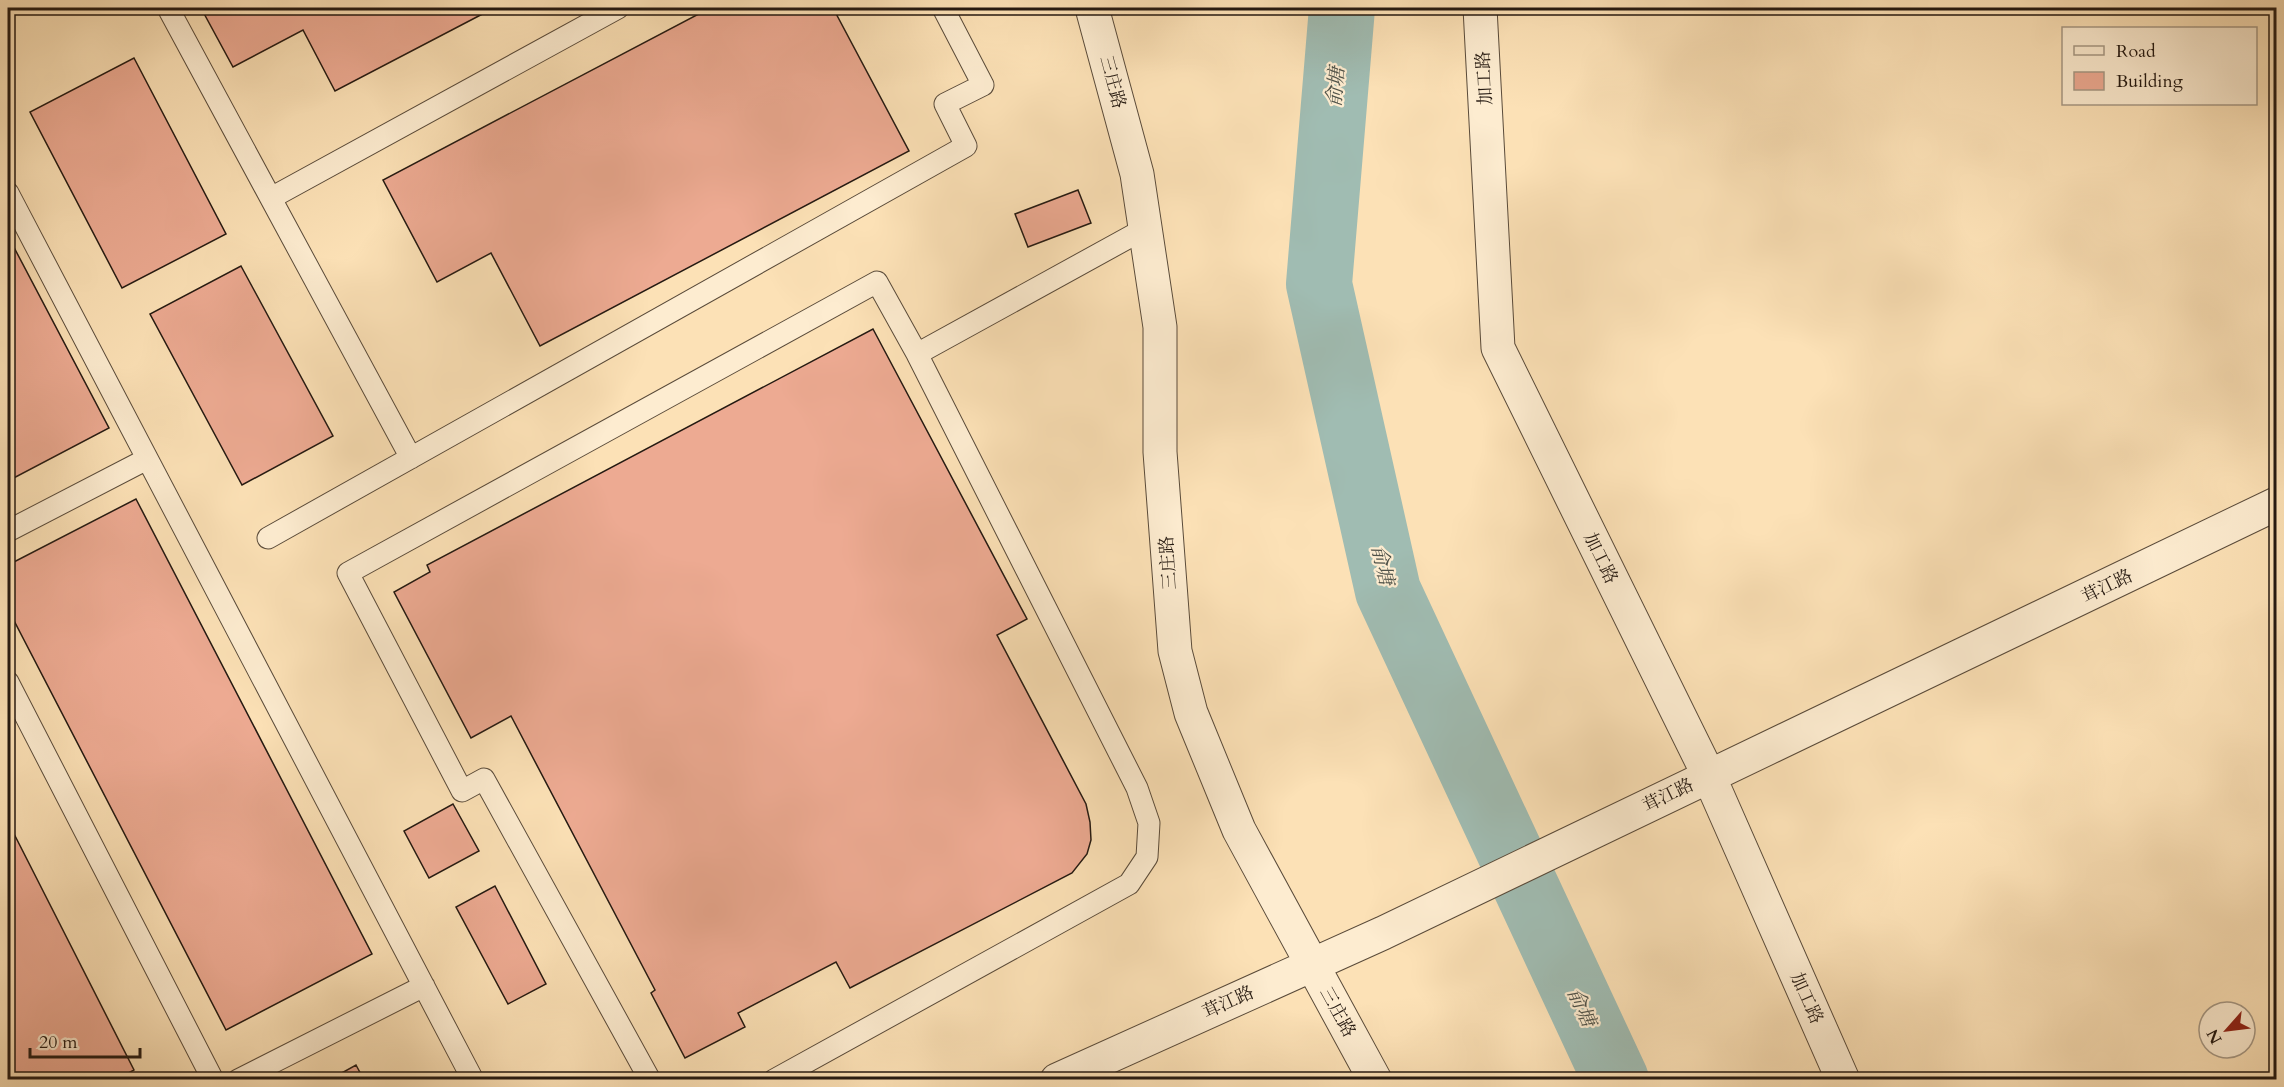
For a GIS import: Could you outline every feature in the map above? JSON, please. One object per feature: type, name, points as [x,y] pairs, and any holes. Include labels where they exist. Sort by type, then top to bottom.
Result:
[{"type":"street","name":"三庄路","points":[[1092,8],[1137,174],[1160,327],[1160,452],[1175,651],[1191,713],[1239,830],[1375,1080]]},
{"type":"street","name":"加工路","points":[[1480,8],[1498,348],[1709,776],[1842,1080]]},
{"type":"street","name":"茸江路","points":[[1057,1080],[1383,933],[2277,504]]},
{"type":"lane","points":[[168,8],[411,458]]},
{"type":"lane","points":[[271,198],[618,8]]},
{"type":"lane","points":[[268,538],[966,146],[945,104],[983,85],[944,8]]},
{"type":"lane","points":[[8,193],[473,1080]]},
{"type":"lane","points":[[916,354],[1146,228]]},
{"type":"lane","points":[[650,1080],[484,779],[462,790],[348,573],[877,282],[1137,788],[1149,823],[1147,857],[1130,884],[774,1080]]},
{"type":"lane","points":[[8,531],[147,459]]},
{"type":"lane","points":[[8,682],[213,1080]]},
{"type":"lane","points":[[238,1080],[424,986]]},
{"type":"building","points":[[201,8],[494,8],[335,91],[303,30],[233,67]]},
{"type":"building","points":[[710,8],[833,8],[909,151],[540,346],[491,253],[437,282],[383,180]]},
{"type":"building","points":[[134,58],[226,234],[122,288],[30,112]]},
{"type":"building","points":[[1078,190],[1091,223],[1028,247],[1015,214]]},
{"type":"building","points":[[8,236],[109,428],[8,481]]},
{"type":"building","points":[[241,266],[333,436],[242,485],[150,314]]},
{"type":"building","points":[[873,329],[1027,619],[997,635],[1086,804],[1091,840],[1087,854],[1072,873],[850,988],[836,962],[738,1013],[745,1027],[685,1058],[651,993],[655,990],[511,716],[471,738],[394,592],[430,572],[427,565]]},
{"type":"building","points":[[136,499],[372,954],[226,1030],[8,609],[8,565]]},
{"type":"building","points":[[453,804],[479,851],[429,878],[404,831]]},
{"type":"building","points":[[8,822],[134,1070],[116,1080],[8,1080]]},
{"type":"building","points":[[495,886],[546,984],[508,1004],[456,907]]},
{"type":"building","points":[[356,1065],[364,1080],[329,1080]]},
{"type":"waterway","name":"俞塘","points":[[1342,8],[1319,284],[1388,591],[1616,1080]]}]
